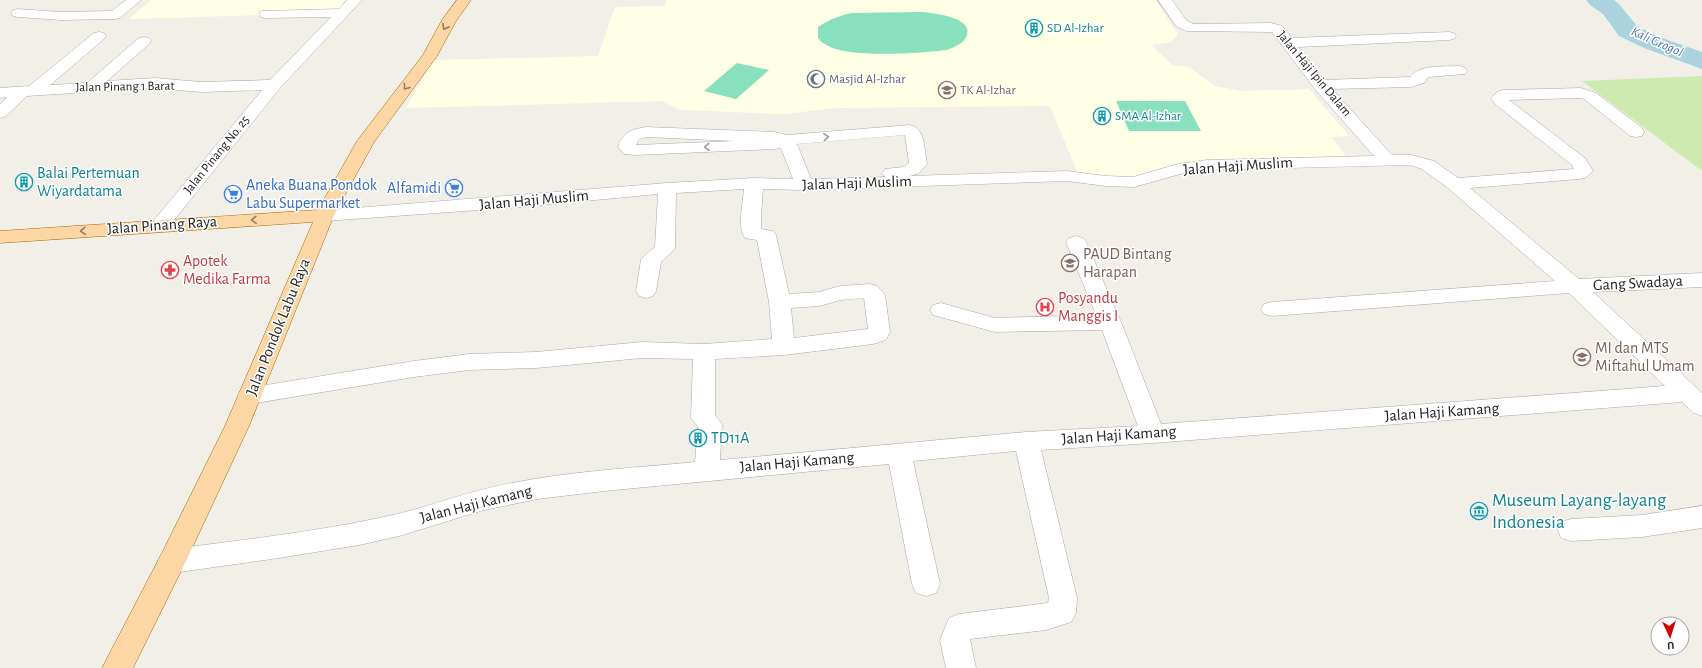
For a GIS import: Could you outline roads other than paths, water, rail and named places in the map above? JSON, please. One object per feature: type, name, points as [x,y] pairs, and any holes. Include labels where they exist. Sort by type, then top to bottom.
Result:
[{"type":"main road","name":"Jalan Pondok Labu Raya","points":[[117,668],[172,561],[237,426],[329,207],[366,141],[430,56],[449,20],[464,0]]},
{"type":"main road","name":"Jalan Pinang Raya","points":[[0,237],[293,217],[329,207]]},
{"type":"street","points":[[18,13],[61,16],[115,15],[134,0]]},
{"type":"street","name":"Jalan Pinang No. 25","points":[[160,225],[274,85],[354,0]]},
{"type":"street","name":"Jalan Haji Ipin Dalam","points":[[1165,0],[1181,23],[1186,27],[1195,29],[1271,27],[1277,29],[1320,85],[1387,160]]},
{"type":"street","points":[[266,14],[342,13]]},
{"type":"street","points":[[0,113],[99,36]]},
{"type":"street","points":[[1289,44],[1449,36]]},
{"type":"street","points":[[93,86],[144,42]]},
{"type":"street","points":[[1320,85],[1411,82],[1418,80],[1419,76],[1424,73],[1460,71]]},
{"type":"street","name":"Jalan Pinang 1 Barat","points":[[0,93],[155,83],[201,87],[274,85]]},
{"type":"street","points":[[1454,184],[1579,174],[1584,171],[1579,162],[1501,101],[1499,98],[1503,95],[1581,93],[1590,96],[1636,132]]},
{"type":"street","points":[[787,140],[774,137],[638,132],[629,139],[627,147],[630,150],[643,150],[775,144],[787,140],[910,130],[913,133],[918,164],[916,168],[911,170],[803,181],[787,140]]},
{"type":"street","name":"Jalan Haji Muslim","points":[[329,207],[491,203],[667,188],[803,181],[1067,176],[1106,181],[1134,182],[1178,169],[1207,165],[1387,160]]},
{"type":"street","name":"Jalan Haji Kamang","points":[[1387,160],[1411,160],[1420,162],[1428,165],[1454,184],[1574,286],[1695,400]]},
{"type":"street","points":[[754,183],[751,216],[752,234],[766,235],[780,302],[782,346]]},
{"type":"street","points":[[646,291],[651,260],[665,249],[667,188]]},
{"type":"street","points":[[1076,242],[1110,322],[1153,434]]},
{"type":"street","name":"Gang Swadaya","points":[[1272,309],[1574,286],[1702,280]]},
{"type":"street","points":[[250,395],[469,362],[536,360],[642,350],[704,352],[782,346],[786,348],[873,336],[878,335],[879,332],[874,295],[870,291],[840,293],[819,299],[780,302]]},
{"type":"street","points":[[941,310],[994,325],[1110,322]]},
{"type":"street","points":[[704,352],[703,418],[710,424],[707,470]]},
{"type":"street","name":"Jalan Haji Kamang","points":[[172,561],[237,553],[341,536],[386,527],[499,496],[589,482],[1026,441],[1695,400]]},
{"type":"street","points":[[961,668],[955,640],[959,627],[1046,617],[1061,613],[1063,598],[1026,441]]},
{"type":"street","points":[[899,453],[926,584]]},
{"type":"street","points":[[1571,530],[1642,526],[1702,517]]},
{"type":"waterway","name":"Kali Grogol","points":[[1598,0],[1611,9],[1628,31],[1653,43],[1702,61]]},
{"type":"place","name":"SD Al-Izhar","points":[[1034,28]]},
{"type":"place","name":"Masjid Al-Izhar","points":[[816,79]]},
{"type":"place","name":"TK Al-Izhar","points":[[947,90]]},
{"type":"place","name":"SMA Al-Izhar","points":[[1102,116]]},
{"type":"place","name":"Balai Pertemuan Wiyardatama","points":[[24,182]]},
{"type":"place","name":"Alfamidi","points":[[454,188]]},
{"type":"place","name":"Aneka Buana Pondok Labu Supermarket","points":[[233,194]]},
{"type":"place","name":"PAUD Bintang Harapan","points":[[1070,263]]},
{"type":"place","name":"Apotek Medika Farma","points":[[170,270]]},
{"type":"place","name":"Posyandu Manggis I","points":[[1045,307]]},
{"type":"place","name":"MI dan MTS Miftahul Umam","points":[[1582,357]]},
{"type":"place","name":"TD11A","points":[[698,438]]},
{"type":"place","name":"Museum Layang-layang Indonesia","points":[[1479,511]]}]
